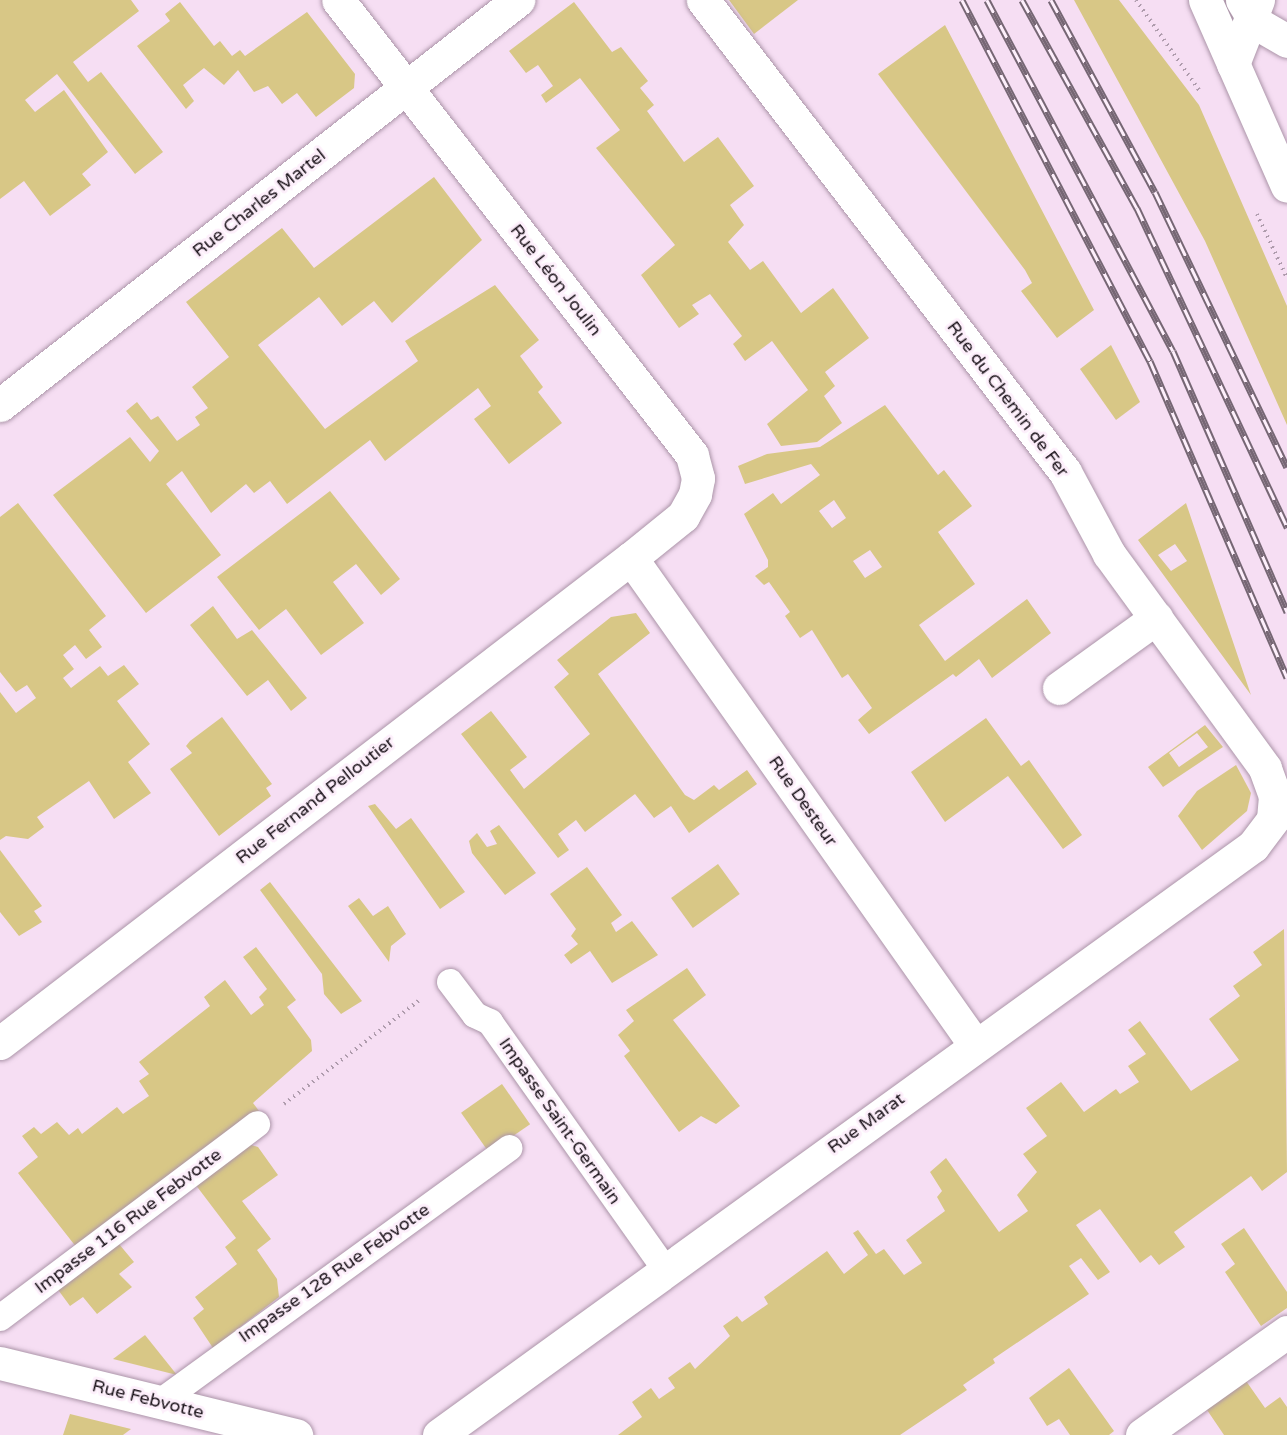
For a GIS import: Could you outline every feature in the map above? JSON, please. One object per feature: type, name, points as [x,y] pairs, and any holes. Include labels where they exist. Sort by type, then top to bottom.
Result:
[{"type":"street","name":"Rue Léon Joulin","points":[[338,0],[692,455],[698,478],[691,506],[630,558]]},
{"type":"street","name":"Rue Charles Martel","points":[[0,405],[518,0]]},
{"type":"street","name":"Rue du Chemin de Fer","points":[[703,0],[1065,472],[1109,554],[1264,768],[1275,796],[1274,819],[1253,846]]},
{"type":"street","points":[[1205,0],[1287,186]]},
{"type":"street","points":[[1233,64],[1250,5]]},
{"type":"street","points":[[1250,5],[1267,33],[1287,41]]},
{"type":"street","name":"Rue Fernand Pelloutier","points":[[0,1043],[630,558]]},
{"type":"street","name":"Rue Desteur","points":[[630,558],[975,1045]]},
{"type":"street","points":[[1059,688],[1156,618]]},
{"type":"street","name":"Rue Marat","points":[[439,1435],[664,1268],[1253,846]]},
{"type":"street","points":[[1142,1435],[1287,1332]]},
{"type":"street","name":"Rue Febvotte","points":[[0,1363],[296,1435]]},
{"type":"street","points":[[478,1435],[482,1403]]},
{"type":"lane","name":"Impasse Saint-Germain","points":[[450,982],[475,1015],[490,1022],[664,1268]]},
{"type":"lane","name":"Impasse 116 Rue Febvotte","points":[[0,1318],[257,1124]]},
{"type":"lane","name":"Impasse 128 Rue Febvotte","points":[[160,1402],[510,1148]]},
{"type":"path","points":[[1136,0],[1202,93]]},
{"type":"path","points":[[257,1124],[450,982]]},
{"type":"shaded area","points":[[0,0],[131,0],[139,11],[73,62],[88,82],[101,72],[163,152],[135,174],[57,74],[25,100],[35,112],[64,90],[108,152],[82,174],[91,185],[50,216],[24,181],[0,199]]},
{"type":"shaded area","points":[[729,0],[798,0],[754,34]]},
{"type":"shaded area","points":[[1074,0],[1119,0],[1199,105],[1287,306],[1287,425],[1205,241]]},
{"type":"shaded area","points":[[180,2],[214,46],[220,41],[232,56],[240,50],[245,56],[307,12],[355,74],[354,88],[316,117],[297,93],[282,104],[268,86],[254,92],[238,70],[224,85],[204,68],[183,85],[194,101],[186,109],[137,46],[170,21],[165,14]]},
{"type":"shaded area","points":[[574,2],[612,52],[621,47],[648,81],[640,88],[654,105],[647,111],[684,162],[718,137],[754,186],[730,205],[744,225],[728,242],[750,270],[763,261],[801,313],[833,288],[869,338],[825,372],[835,386],[824,396],[842,423],[817,442],[781,446],[767,424],[808,390],[772,341],[745,361],[733,344],[742,336],[710,294],[692,305],[699,314],[679,328],[641,275],[675,245],[596,148],[620,130],[580,78],[546,103],[541,95],[553,86],[538,65],[526,73],[509,51]]},
{"type":"shaded area","points":[[945,25],[1094,310],[1057,338],[1021,291],[1032,283],[1025,270],[878,74]]},
{"type":"shaded area","points":[[434,177],[482,240],[392,323],[374,301],[342,326],[319,297],[258,345],[325,429],[418,361],[405,341],[495,285],[539,340],[520,356],[543,387],[538,392],[562,423],[509,464],[474,419],[491,406],[478,388],[385,461],[370,440],[287,504],[270,481],[254,493],[246,484],[211,513],[182,471],[166,484],[221,555],[146,613],[53,495],[130,437],[150,462],[159,451],[126,411],[137,402],[151,420],[158,416],[177,441],[200,425],[195,417],[208,408],[192,387],[229,357],[186,302],[282,228],[314,268]]},
{"type":"shaded area","points":[[1111,345],[1140,402],[1116,420],[1080,369]]},
{"type":"shaded area","points":[[885,405],[938,475],[944,470],[972,506],[938,532],[975,584],[919,625],[945,661],[1027,599],[1051,633],[992,678],[979,659],[956,677],[953,674],[869,734],[858,720],[872,708],[848,674],[842,678],[812,630],[800,638],[785,616],[790,612],[769,582],[764,585],[755,576],[768,567],[768,560],[744,514],[773,493],[781,504],[820,475],[811,464],[745,484],[738,466],[767,454],[820,447]],"holes":[[[834,500],[846,518],[832,528],[819,511]],[[870,550],[882,567],[865,578],[853,561]]]},
{"type":"shaded area","points":[[330,491],[400,579],[381,595],[356,564],[333,582],[364,623],[321,655],[286,609],[259,630],[217,577]]},
{"type":"shaded area","points":[[18,503],[106,616],[89,630],[102,647],[86,659],[75,645],[63,655],[74,669],[63,678],[71,688],[100,666],[108,676],[124,665],[139,684],[117,701],[150,744],[128,762],[151,793],[114,819],[89,781],[37,817],[44,827],[28,839],[6,836],[0,840],[0,692],[16,713],[36,698],[27,685],[16,692],[0,672],[0,517]]},
{"type":"shaded area","points":[[1186,503],[1251,695],[1138,540]],"holes":[[[1175,544],[1187,561],[1171,571],[1158,555]]]},
{"type":"shaded area","points":[[213,606],[237,639],[252,630],[307,698],[291,711],[268,680],[247,696],[190,625]]},
{"type":"shaded area","points":[[636,613],[650,633],[598,674],[685,795],[694,800],[714,785],[719,790],[747,770],[757,784],[689,833],[671,806],[654,818],[635,794],[585,832],[576,820],[558,834],[569,850],[558,858],[461,734],[491,711],[527,757],[510,770],[524,789],[590,734],[554,687],[569,674],[557,660],[611,617]]},
{"type":"shaded area","points":[[222,717],[272,784],[266,788],[271,796],[219,836],[170,769],[192,753],[186,746],[190,741]]},
{"type":"shaded area","points":[[986,718],[1021,766],[1029,760],[1082,835],[1063,849],[1008,776],[945,822],[911,772]]},
{"type":"shaded area","points":[[1205,725],[1223,747],[1163,787],[1148,767]],"holes":[[[1197,733],[1208,747],[1179,767],[1169,753]]]},
{"type":"shaded area","points":[[1236,765],[1251,793],[1247,811],[1202,850],[1178,816],[1197,791]]},
{"type":"shaded area","points":[[375,804],[396,829],[411,818],[465,892],[440,909],[368,806]]},
{"type":"shaded area","points":[[499,825],[536,873],[505,895],[472,853],[469,841],[477,833],[487,847],[497,844],[490,831]]},
{"type":"shaded area","points":[[0,850],[42,906],[34,911],[42,922],[19,936],[0,912]]},
{"type":"shaded area","points":[[718,864],[740,894],[693,928],[671,898]]},
{"type":"shaded area","points":[[587,867],[622,915],[611,923],[616,932],[632,921],[658,955],[612,983],[590,951],[571,964],[564,955],[578,944],[571,936],[576,929],[550,894]]},
{"type":"shaded area","points":[[270,882],[362,1001],[341,1014],[324,994],[322,974],[260,890]]},
{"type":"shaded area","points":[[359,898],[373,916],[388,906],[406,934],[391,946],[389,962],[348,906]]},
{"type":"shaded area","points":[[1284,929],[1287,1172],[1262,1191],[1251,1176],[1174,1232],[1185,1247],[1159,1265],[1151,1255],[1140,1263],[1100,1209],[1076,1225],[1110,1272],[1098,1280],[1081,1258],[1069,1266],[1089,1294],[993,1359],[995,1363],[963,1385],[967,1390],[900,1435],[618,1435],[642,1417],[632,1402],[651,1388],[659,1399],[675,1388],[668,1378],[690,1362],[695,1369],[730,1336],[723,1326],[737,1316],[742,1322],[768,1304],[764,1297],[827,1251],[844,1274],[868,1255],[853,1233],[858,1230],[876,1254],[884,1249],[904,1275],[922,1263],[906,1240],[945,1211],[937,1197],[942,1191],[930,1172],[946,1158],[999,1232],[1028,1211],[1017,1195],[1037,1172],[1023,1154],[1047,1136],[1026,1108],[1061,1082],[1084,1112],[1116,1089],[1120,1094],[1139,1082],[1128,1066],[1146,1054],[1128,1030],[1140,1021],[1191,1091],[1239,1060],[1209,1019],[1240,996],[1233,986],[1262,965],[1253,952]]},
{"type":"shaded area","points":[[256,947],[296,1000],[287,1007],[311,1040],[312,1051],[253,1103],[259,1111],[77,1248],[18,1173],[38,1157],[22,1136],[34,1127],[41,1134],[57,1122],[69,1135],[78,1128],[82,1134],[117,1107],[123,1114],[149,1096],[139,1081],[149,1074],[139,1062],[210,1006],[204,997],[225,980],[251,1015],[264,1005],[259,997],[267,989],[243,957]]},
{"type":"shaded area","points":[[687,968],[706,995],[673,1020],[740,1106],[716,1124],[701,1116],[679,1132],[624,1056],[630,1051],[618,1035],[634,1021],[626,1010]]},
{"type":"shaded area","points":[[502,1084],[530,1124],[489,1153],[461,1113]]},
{"type":"shaded area","points":[[248,1144],[258,1147],[278,1175],[242,1201],[271,1239],[257,1250],[277,1279],[279,1297],[213,1348],[193,1318],[204,1309],[195,1297],[237,1264],[225,1247],[236,1238],[195,1184]]},
{"type":"shaded area","points":[[1244,1228],[1287,1292],[1287,1308],[1261,1326],[1225,1272],[1235,1264],[1221,1244]]},
{"type":"shaded area","points":[[119,1244],[134,1262],[119,1274],[132,1287],[97,1314],[83,1297],[70,1306],[56,1287]]},
{"type":"shaded area","points":[[145,1335],[177,1375],[113,1359]]},
{"type":"shaded area","points":[[1069,1368],[1114,1431],[1109,1435],[1070,1435],[1059,1419],[1047,1426],[1029,1398]]},
{"type":"shaded area","points":[[1244,1378],[1265,1408],[1280,1397],[1287,1407],[1287,1435],[1224,1435],[1205,1407]]},
{"type":"shaded area","points":[[70,1414],[131,1429],[123,1435],[63,1435]]},
{"type":"railway","points":[[962,0],[1150,361],[1287,678]]},
{"type":"railway","points":[[987,0],[1173,351],[1287,612]]},
{"type":"railway","points":[[1022,0],[1137,208],[1287,527]]},
{"type":"railway","points":[[1051,0],[1155,192],[1287,467]]}]
